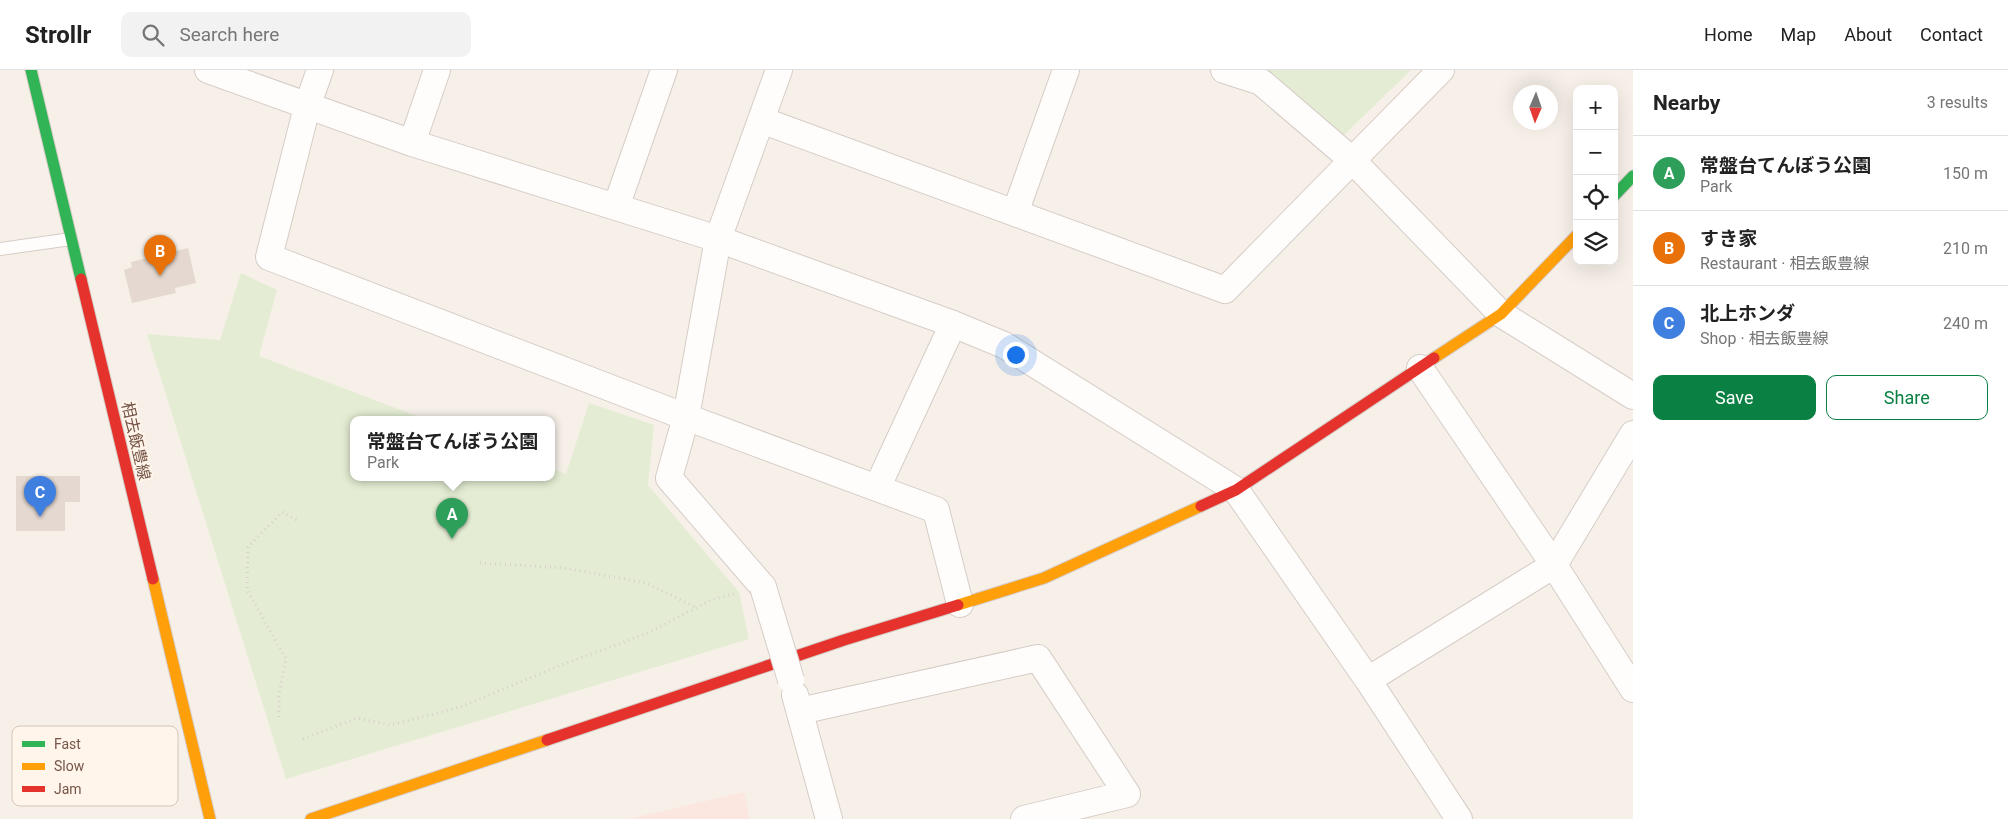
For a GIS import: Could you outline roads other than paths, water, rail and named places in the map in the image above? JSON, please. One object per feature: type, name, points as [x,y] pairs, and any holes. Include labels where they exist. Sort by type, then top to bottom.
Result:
[{"type":"street","name":"相去飯豊線","points":[[31,70],[210,819]]},
{"type":"street","points":[[208,70],[412,143],[718,239],[953,324],[1004,345],[1236,490],[1368,680],[1459,819]]},
{"type":"street","points":[[320,70],[307,107],[270,257],[686,417],[936,510],[960,604]]},
{"type":"street","points":[[412,143],[437,70]]},
{"type":"street","points":[[616,207],[664,70]]},
{"type":"street","points":[[779,70],[718,239],[686,417],[669,478],[763,587],[800,711],[829,819]]},
{"type":"street","points":[[1015,213],[1066,70]]},
{"type":"street","points":[[1224,70],[1261,82],[1352,160],[1501,314],[1633,396]]},
{"type":"street","points":[[761,120],[1225,290],[1441,70]]},
{"type":"street","points":[[1618,192],[1633,176]]},
{"type":"street","points":[[311,819],[844,640],[1044,578],[1236,490],[1501,314],[1573,239]]},
{"type":"street","points":[[877,488],[953,324]]},
{"type":"street","points":[[1420,368],[1554,565],[1633,689]]},
{"type":"street","points":[[1368,680],[1554,565],[1633,434]]},
{"type":"street","points":[[800,711],[1038,658],[1127,794],[1024,819]]},
{"type":"lane","points":[[0,248],[71,239]]},
{"type":"place","name":"すき家","points":[[160,276]]},
{"type":"place","name":"北上ホンダ","points":[[40,517]]},
{"type":"place","name":"常盤台てんぼう公園","points":[[452,539]]}]
